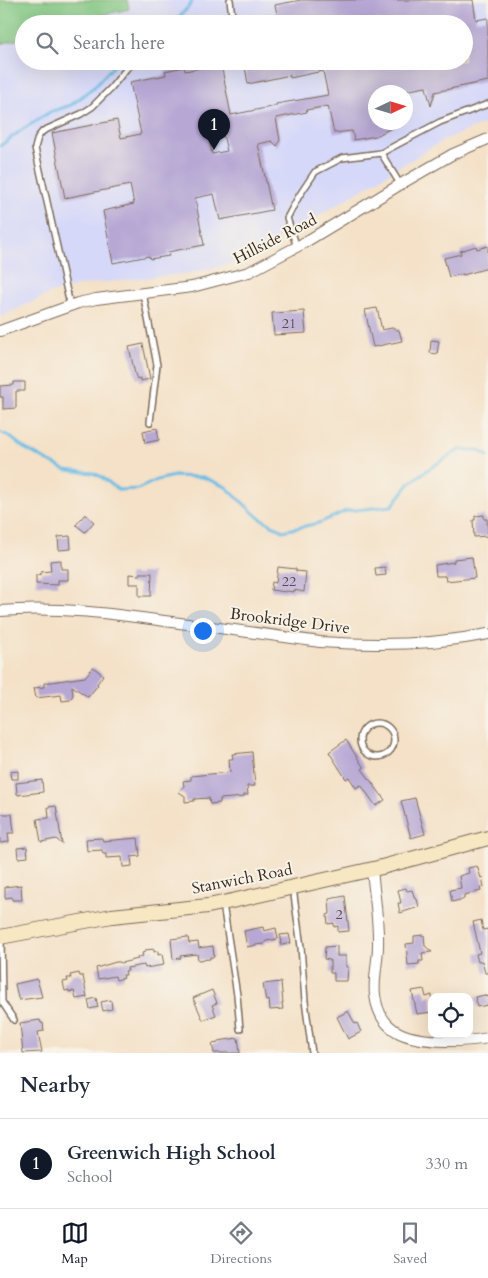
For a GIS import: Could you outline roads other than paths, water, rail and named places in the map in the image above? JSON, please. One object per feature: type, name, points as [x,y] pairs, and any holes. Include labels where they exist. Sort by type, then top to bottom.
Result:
[{"type":"street","name":"Hillside Road","points":[[0,331],[70,306],[96,299],[192,287],[249,272],[298,247],[453,154],[488,139]]},
{"type":"street","name":"Brookridge Drive","points":[[0,611],[38,609],[99,613],[320,642],[350,644],[412,643],[467,638],[488,634]]},
{"type":"street","name":"Stanwich Road","points":[[0,937],[103,918],[223,903],[372,869],[488,838]]},
{"type":"street","points":[[372,869],[378,945],[374,994],[380,1015],[394,1030],[412,1038],[457,1041],[488,1038]]},
{"type":"lane","points":[[230,0],[232,15]]},
{"type":"lane","points":[[70,306],[35,148],[38,137],[43,131],[92,107],[125,70]]},
{"type":"lane","points":[[298,247],[287,218],[315,172],[342,158],[381,153],[440,122],[488,104]]},
{"type":"lane","points":[[381,153],[400,185]]},
{"type":"lane","points":[[143,293],[157,365],[150,422]]},
{"type":"lane","points":[[374,723],[380,723],[389,728],[394,738],[392,749],[380,758],[369,756],[361,748],[360,743],[361,732],[374,723]]},
{"type":"lane","points":[[293,887],[312,1053]]},
{"type":"lane","points":[[223,903],[237,995],[240,1029]]},
{"type":"lane","points":[[0,937],[2,1002],[14,1020]]},
{"type":"waterway","points":[[181,15],[191,4],[192,0]]},
{"type":"waterway","points":[[0,146],[50,112],[71,105],[92,89],[110,70]]},
{"type":"waterway","points":[[0,432],[9,436],[24,448],[66,470],[93,473],[119,490],[138,489],[157,480],[174,476],[203,477],[226,487],[258,517],[283,531],[319,523],[346,511],[392,506],[409,484],[459,450],[478,450],[488,456]]},
{"type":"place","name":"Greenwich High School","points":[[214,150]]}]
